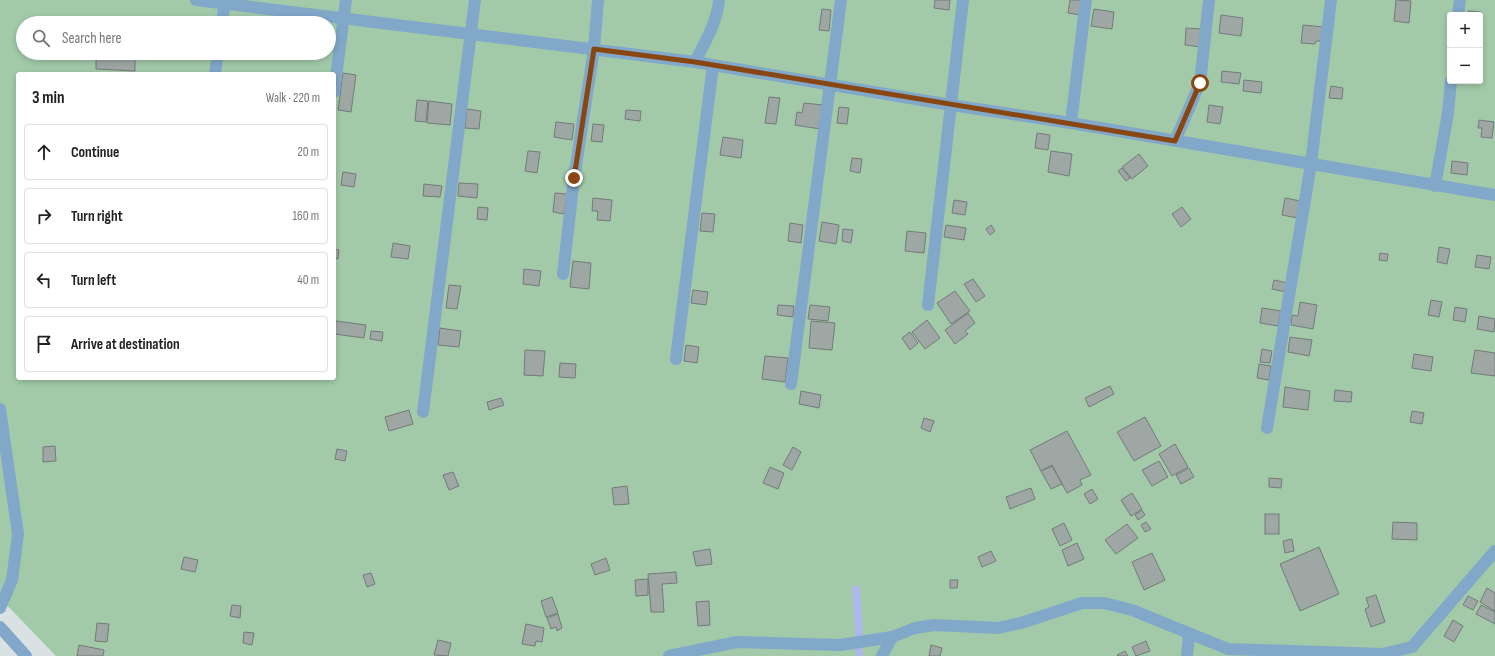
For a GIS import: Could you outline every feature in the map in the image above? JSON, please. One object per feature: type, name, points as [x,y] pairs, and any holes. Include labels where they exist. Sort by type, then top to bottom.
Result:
[{"type":"street","points":[[196,0],[224,2],[323,16]]},
{"type":"street","points":[[336,77],[346,0]]},
{"type":"street","points":[[423,412],[474,0]]},
{"type":"street","points":[[563,274],[574,178],[594,49],[598,0]]},
{"type":"street","points":[[695,62],[710,33],[718,12],[719,0]]},
{"type":"street","points":[[791,384],[840,0]]},
{"type":"street","points":[[928,305],[963,0]]},
{"type":"street","points":[[1071,123],[1086,0]]},
{"type":"street","points":[[1175,141],[1200,83],[1209,0]]},
{"type":"street","points":[[1267,428],[1311,164],[1331,0]]},
{"type":"street","points":[[1458,12],[1460,0]]},
{"type":"street","points":[[223,16],[224,2]]},
{"type":"street","points":[[336,18],[695,62],[951,105],[1071,123],[1495,195]]},
{"type":"street","points":[[215,72],[217,60]]},
{"type":"street","points":[[676,359],[713,66]]},
{"type":"street","points":[[1435,186],[1448,113],[1451,84]]},
{"type":"street","points":[[0,409],[18,534],[12,580],[0,608]]},
{"type":"street","points":[[669,656],[737,642],[840,646],[892,638],[915,628],[934,625],[998,628],[1021,623],[1082,603],[1104,603],[1132,610],[1228,649],[1382,654],[1412,652],[1495,551]]},
{"type":"street","points":[[0,627],[26,656]]},
{"type":"street","points":[[1187,656],[1189,634]]},
{"type":"street","points":[[882,656],[892,638]]},
{"type":"green space","points":[[0,0],[1495,0],[1495,656],[56,656],[0,598]]},
{"type":"building","points":[[935,0],[950,0],[949,10],[934,8]]},
{"type":"building","points":[[1070,0],[1082,0],[1080,15],[1068,13]]},
{"type":"building","points":[[1396,0],[1411,1],[1409,23],[1394,21]]},
{"type":"building","points":[[822,9],[831,10],[829,31],[819,30]]},
{"type":"building","points":[[1094,9],[1114,12],[1112,29],[1091,26]]},
{"type":"building","points":[[1221,15],[1243,18],[1241,36],[1219,33]]},
{"type":"building","points":[[1303,25],[1324,27],[1323,41],[1316,41],[1315,44],[1301,43]]},
{"type":"building","points":[[1186,28],[1202,29],[1201,47],[1185,45]]},
{"type":"building","points":[[96,60],[135,60],[135,71],[96,69]]},
{"type":"building","points":[[1222,71],[1241,73],[1239,84],[1221,82]]},
{"type":"building","points":[[343,73],[356,75],[351,112],[338,110]]},
{"type":"building","points":[[1244,80],[1262,82],[1261,93],[1243,91]]},
{"type":"building","points":[[1331,86],[1343,88],[1342,99],[1329,98]]},
{"type":"building","points":[[769,97],[780,98],[776,124],[765,123]]},
{"type":"building","points":[[417,100],[428,101],[426,122],[415,121]]},
{"type":"building","points":[[429,101],[452,104],[450,125],[427,123]]},
{"type":"building","points":[[804,103],[823,105],[820,129],[795,125],[797,112],[802,113]]},
{"type":"building","points":[[1209,105],[1223,107],[1220,124],[1207,122]]},
{"type":"building","points":[[839,107],[849,108],[847,124],[837,123]]},
{"type":"building","points":[[467,109],[481,111],[479,129],[465,128]]},
{"type":"building","points":[[626,110],[641,111],[640,121],[625,119]]},
{"type":"building","points":[[1479,120],[1494,122],[1492,138],[1481,137],[1482,128],[1478,128]]},
{"type":"building","points":[[556,122],[574,124],[572,140],[554,137]]},
{"type":"building","points":[[593,124],[604,125],[602,142],[591,141]]},
{"type":"building","points":[[1037,133],[1050,135],[1048,150],[1035,148]]},
{"type":"building","points":[[723,137],[743,140],[741,158],[720,155]]},
{"type":"building","points":[[528,151],[540,152],[537,173],[525,171]]},
{"type":"building","points":[[1051,151],[1072,154],[1069,176],[1048,172]]},
{"type":"building","points":[[1139,154],[1148,166],[1132,179],[1122,167]]},
{"type":"building","points":[[852,158],[862,159],[860,173],[850,171]]},
{"type":"building","points":[[1452,161],[1468,163],[1467,175],[1451,173]]},
{"type":"building","points":[[1122,168],[1130,178],[1126,181],[1118,171]]},
{"type":"building","points":[[343,172],[356,174],[354,187],[341,185]]},
{"type":"building","points":[[459,183],[478,184],[477,198],[458,196]]},
{"type":"building","points":[[424,184],[442,186],[440,197],[423,196]]},
{"type":"building","points":[[555,193],[567,194],[564,214],[553,212]]},
{"type":"building","points":[[593,198],[612,200],[610,221],[597,220],[598,211],[592,211]]},
{"type":"building","points":[[1285,198],[1301,201],[1298,218],[1282,215]]},
{"type":"building","points":[[954,200],[967,202],[965,215],[952,213]]},
{"type":"building","points":[[478,207],[488,208],[487,220],[477,219]]},
{"type":"building","points":[[1182,207],[1191,219],[1181,227],[1172,214]]},
{"type":"building","points":[[702,213],[715,214],[713,232],[700,231]]},
{"type":"building","points":[[822,222],[839,225],[836,244],[819,241]]},
{"type":"building","points":[[790,223],[803,225],[801,243],[788,241]]},
{"type":"building","points":[[946,225],[966,228],[964,240],[944,237]]},
{"type":"building","points":[[991,225],[995,231],[990,235],[986,229]]},
{"type":"building","points":[[843,229],[853,230],[851,243],[842,241]]},
{"type":"building","points":[[907,231],[926,233],[924,253],[905,251]]},
{"type":"building","points":[[393,243],[410,246],[408,259],[391,257]]},
{"type":"building","points":[[1439,247],[1450,249],[1447,264],[1437,262]]},
{"type":"building","points":[[336,249],[339,250],[338,259],[336,258]]},
{"type":"building","points":[[1380,253],[1388,254],[1387,261],[1379,260]]},
{"type":"building","points":[[1477,255],[1491,257],[1489,269],[1475,267]]},
{"type":"building","points":[[573,261],[591,263],[589,289],[570,287]]},
{"type":"building","points":[[524,269],[541,271],[539,286],[523,284]]},
{"type":"building","points":[[973,279],[985,296],[976,302],[964,284]]},
{"type":"building","points":[[1274,280],[1288,283],[1286,292],[1272,289]]},
{"type":"building","points":[[449,285],[461,286],[457,309],[446,308]]},
{"type":"building","points":[[693,290],[708,292],[706,305],[691,303]]},
{"type":"building","points":[[955,291],[970,311],[951,324],[937,303]]},
{"type":"building","points":[[1431,300],[1442,302],[1439,317],[1428,315]]},
{"type":"building","points":[[1300,302],[1317,305],[1313,329],[1291,325],[1292,315],[1298,316]]},
{"type":"building","points":[[778,305],[794,306],[793,317],[777,315]]},
{"type":"building","points":[[810,305],[830,307],[828,321],[808,319]]},
{"type":"building","points":[[1455,307],[1467,309],[1465,322],[1453,320]]},
{"type":"building","points":[[1262,308],[1281,311],[1278,326],[1260,323]]},
{"type":"building","points":[[968,313],[975,323],[965,331],[968,334],[955,344],[945,330]]},
{"type":"building","points":[[1479,316],[1495,319],[1494,332],[1477,329]]},
{"type":"building","points":[[927,320],[940,338],[925,349],[912,332]]},
{"type":"building","points":[[336,321],[366,325],[364,338],[336,334]]},
{"type":"building","points":[[811,321],[835,323],[832,350],[809,348]]},
{"type":"building","points":[[440,328],[461,331],[459,347],[438,345]]},
{"type":"building","points":[[371,331],[383,332],[382,341],[370,339]]},
{"type":"building","points":[[910,332],[918,343],[910,350],[902,338]]},
{"type":"building","points":[[1290,337],[1312,340],[1309,356],[1288,352]]},
{"type":"building","points":[[686,345],[699,347],[697,363],[684,361]]},
{"type":"building","points":[[1262,349],[1272,351],[1270,363],[1260,362]]},
{"type":"building","points":[[525,350],[545,351],[543,376],[524,375]]},
{"type":"building","points":[[1475,350],[1495,353],[1495,376],[1471,373]]},
{"type":"building","points":[[1414,354],[1433,357],[1431,371],[1412,368]]},
{"type":"building","points":[[765,356],[788,358],[785,382],[762,379]]},
{"type":"building","points":[[560,363],[576,364],[575,378],[559,377]]},
{"type":"building","points":[[1259,364],[1271,366],[1269,380],[1257,378]]},
{"type":"building","points":[[1110,386],[1114,394],[1089,407],[1085,398]]},
{"type":"building","points":[[1285,387],[1310,391],[1308,410],[1283,407]]},
{"type":"building","points":[[1335,390],[1352,392],[1351,402],[1334,401]]},
{"type":"building","points":[[801,391],[821,395],[819,408],[799,404]]},
{"type":"building","points":[[501,398],[504,405],[489,410],[487,402]]},
{"type":"building","points":[[409,410],[413,424],[389,431],[385,417]]},
{"type":"building","points":[[1412,411],[1424,413],[1422,424],[1410,422]]},
{"type":"building","points":[[1145,417],[1161,446],[1134,461],[1117,432]]},
{"type":"building","points":[[924,418],[934,421],[930,432],[921,428]]},
{"type":"building","points":[[1067,431],[1091,475],[1080,480],[1082,485],[1067,493],[1052,465],[1041,471],[1030,450]]},
{"type":"building","points":[[1175,444],[1188,467],[1172,476],[1159,454]]},
{"type":"building","points":[[55,446],[56,461],[43,462],[43,447]]},
{"type":"building","points":[[793,447],[801,452],[792,470],[783,465]]},
{"type":"building","points":[[337,449],[347,451],[345,461],[335,459]]},
{"type":"building","points":[[1159,461],[1168,477],[1152,486],[1142,470]]},
{"type":"building","points":[[1052,466],[1062,484],[1051,489],[1041,471]]},
{"type":"building","points":[[770,467],[784,473],[778,489],[763,483]]},
{"type":"building","points":[[1189,468],[1194,477],[1181,484],[1176,475]]},
{"type":"building","points":[[453,472],[459,486],[449,490],[443,475]]},
{"type":"building","points":[[1269,478],[1282,479],[1281,488],[1269,487]]},
{"type":"building","points":[[627,486],[629,504],[614,505],[612,488]]},
{"type":"building","points":[[1031,488],[1035,499],[1010,509],[1006,497]]},
{"type":"building","points":[[1092,489],[1098,499],[1090,504],[1084,494]]},
{"type":"building","points":[[1132,493],[1142,509],[1131,516],[1121,500]]},
{"type":"building","points":[[1142,510],[1145,515],[1138,520],[1135,515]]},
{"type":"building","points":[[1265,514],[1279,514],[1279,534],[1265,534]]},
{"type":"building","points":[[1146,522],[1151,529],[1145,532],[1141,525]]},
{"type":"building","points":[[1393,522],[1417,523],[1417,540],[1392,539]]},
{"type":"building","points":[[1064,523],[1072,540],[1060,546],[1052,529]]},
{"type":"building","points":[[1127,524],[1138,538],[1116,554],[1105,540]]},
{"type":"building","points":[[1292,539],[1294,551],[1285,553],[1283,541]]},
{"type":"building","points":[[1077,543],[1084,559],[1068,566],[1062,550]]},
{"type":"building","points":[[1319,547],[1339,594],[1300,611],[1280,564]]},
{"type":"building","points":[[710,549],[712,564],[696,566],[693,552]]},
{"type":"building","points":[[991,551],[996,561],[982,567],[978,557]]},
{"type":"building","points":[[1152,553],[1165,580],[1144,590],[1132,562]]},
{"type":"building","points":[[184,557],[198,560],[195,572],[181,569]]},
{"type":"building","points":[[606,558],[610,570],[595,575],[591,564]]},
{"type":"building","points":[[676,572],[677,583],[662,584],[664,612],[651,612],[648,574]]},
{"type":"building","points":[[371,573],[375,584],[367,587],[363,575]]},
{"type":"building","points":[[648,579],[648,595],[636,596],[635,580]]},
{"type":"building","points":[[950,580],[958,580],[957,588],[950,588]]},
{"type":"building","points":[[1487,588],[1495,593],[1495,611],[1480,602]]},
{"type":"building","points":[[1376,595],[1385,622],[1371,627],[1365,609],[1369,607],[1366,598]]},
{"type":"building","points":[[1468,596],[1478,601],[1473,610],[1463,605]]},
{"type":"building","points":[[552,597],[558,613],[546,617],[541,601]]},
{"type":"building","points":[[709,601],[710,625],[698,626],[696,602]]},
{"type":"building","points":[[232,605],[241,606],[240,618],[230,616]]},
{"type":"building","points":[[1481,605],[1495,612],[1495,624],[1476,614]]},
{"type":"building","points":[[558,614],[562,628],[557,631],[556,627],[551,629],[547,618]]},
{"type":"building","points":[[1453,620],[1463,626],[1454,642],[1444,636]]},
{"type":"building","points":[[97,623],[109,624],[107,642],[95,641]]},
{"type":"building","points":[[526,624],[544,628],[542,642],[536,641],[535,646],[522,644]]},
{"type":"building","points":[[244,632],[254,633],[252,645],[243,643]]},
{"type":"building","points":[[438,640],[451,643],[448,656],[434,655]]},
{"type":"building","points":[[1146,641],[1150,651],[1136,656],[1132,647]]},
{"type":"building","points":[[79,645],[104,650],[103,656],[77,656]]},
{"type":"building","points":[[931,645],[942,648],[940,656],[929,656]]},
{"type":"building","points":[[1125,651],[1128,656],[1117,655]]},
{"type":"waterway","points":[[856,589],[859,656]]},
{"type":"route","points":[[574,178],[594,49],[695,62],[1175,141],[1200,83]]}]
